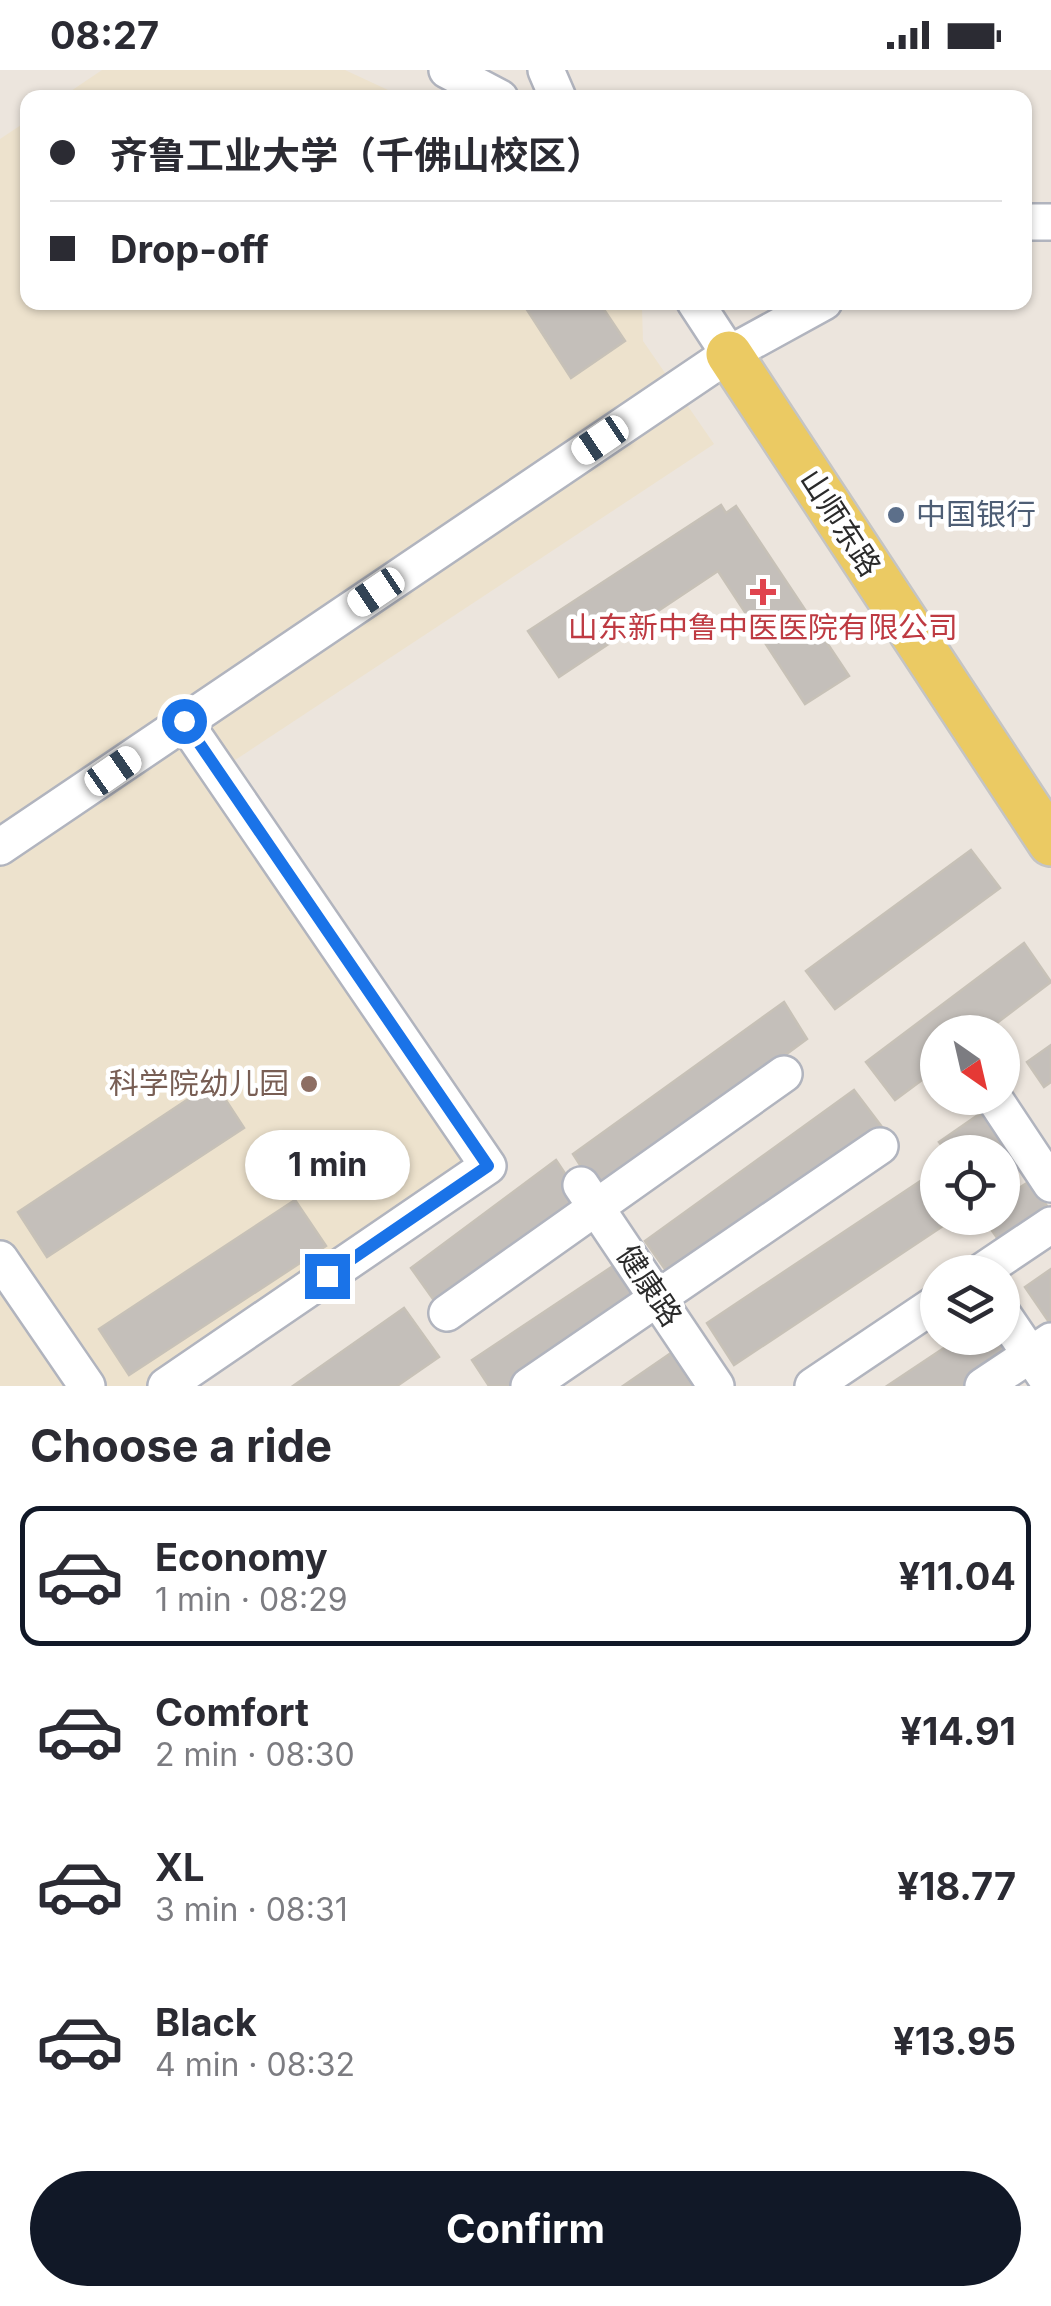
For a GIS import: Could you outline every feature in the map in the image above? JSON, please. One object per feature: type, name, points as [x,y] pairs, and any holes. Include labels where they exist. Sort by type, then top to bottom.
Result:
[{"type":"main road","name":"山师东路","points":[[729,354],[1051,843]]},
{"type":"street","points":[[447,70],[485,90]]},
{"type":"street","points":[[700,310],[729,354]]},
{"type":"street","points":[[0,848],[729,354],[809,310]]},
{"type":"street","points":[[166,1386],[488,1166],[184,721]]},
{"type":"street","points":[[447,1313],[589,1196],[784,1074]]},
{"type":"street","points":[[1005,1115],[1051,1184]]},
{"type":"street","points":[[529,1386],[880,1146]]},
{"type":"street","name":"健康路","points":[[589,1196],[716,1386]]},
{"type":"street","points":[[1006,1255],[1051,1225]]},
{"type":"street","points":[[0,1259],[87,1386]]},
{"type":"street","points":[[813,1386],[920,1314]]},
{"type":"street","points":[[1020,1329],[1041,1348],[1051,1385]]},
{"type":"street","points":[[983,1386],[1041,1348]]},
{"type":"shaded area","points":[[102,70],[345,70],[388,90],[72,90]]},
{"type":"shaded area","points":[[20,126],[20,310],[642,310],[643,341],[714,444],[211,776],[475,1164],[153,1386],[0,1386],[0,139]]},
{"type":"building","points":[[527,310],[604,310],[625,341],[571,378]]},
{"type":"building","points":[[721,505],[726,513],[736,506],[849,676],[805,704],[718,571],[559,677],[528,631]]},
{"type":"building","points":[[971,850],[1000,888],[835,1009],[806,971]]},
{"type":"building","points":[[1024,943],[1051,982],[1007,1015],[928,1015]]},
{"type":"building","points":[[784,1002],[807,1039],[598,1193],[573,1154]]},
{"type":"building","points":[[920,1021],[920,1081],[895,1100],[866,1062]]},
{"type":"building","points":[[1051,1045],[1051,1082],[1044,1087],[1027,1062]]},
{"type":"building","points":[[214,1082],[244,1128],[47,1257],[18,1212]]},
{"type":"building","points":[[854,1090],[882,1127],[672,1279],[645,1241]]},
{"type":"building","points":[[978,1115],[997,1115],[1011,1135],[949,1135]]},
{"type":"building","points":[[556,1160],[582,1199],[438,1306],[411,1268]]},
{"type":"building","points":[[920,1181],[920,1235],[929,1235],[734,1365],[707,1323]]},
{"type":"building","points":[[1030,1181],[1051,1212],[1005,1249],[995,1235],[1020,1235],[1020,1187]]},
{"type":"building","points":[[295,1200],[326,1246],[129,1375],[99,1329]]},
{"type":"building","points":[[619,1262],[645,1301],[517,1386],[489,1386],[472,1360]]},
{"type":"building","points":[[1051,1269],[1051,1325],[1025,1287]]},
{"type":"building","points":[[404,1308],[439,1357],[397,1386],[293,1386]]},
{"type":"building","points":[[671,1353],[693,1386],[623,1386]]},
{"type":"building","points":[[934,1355],[1017,1355],[971,1386],[887,1386]]},
{"type":"place","name":"中国银行","points":[[896,515]]},
{"type":"place","name":"山东新中鲁中医医院有限公司","points":[[763,592]]},
{"type":"place","name":"科学院幼儿园","points":[[309,1084]]},
{"type":"route","points":[[184,721],[488,1166],[327,1276]]}]
